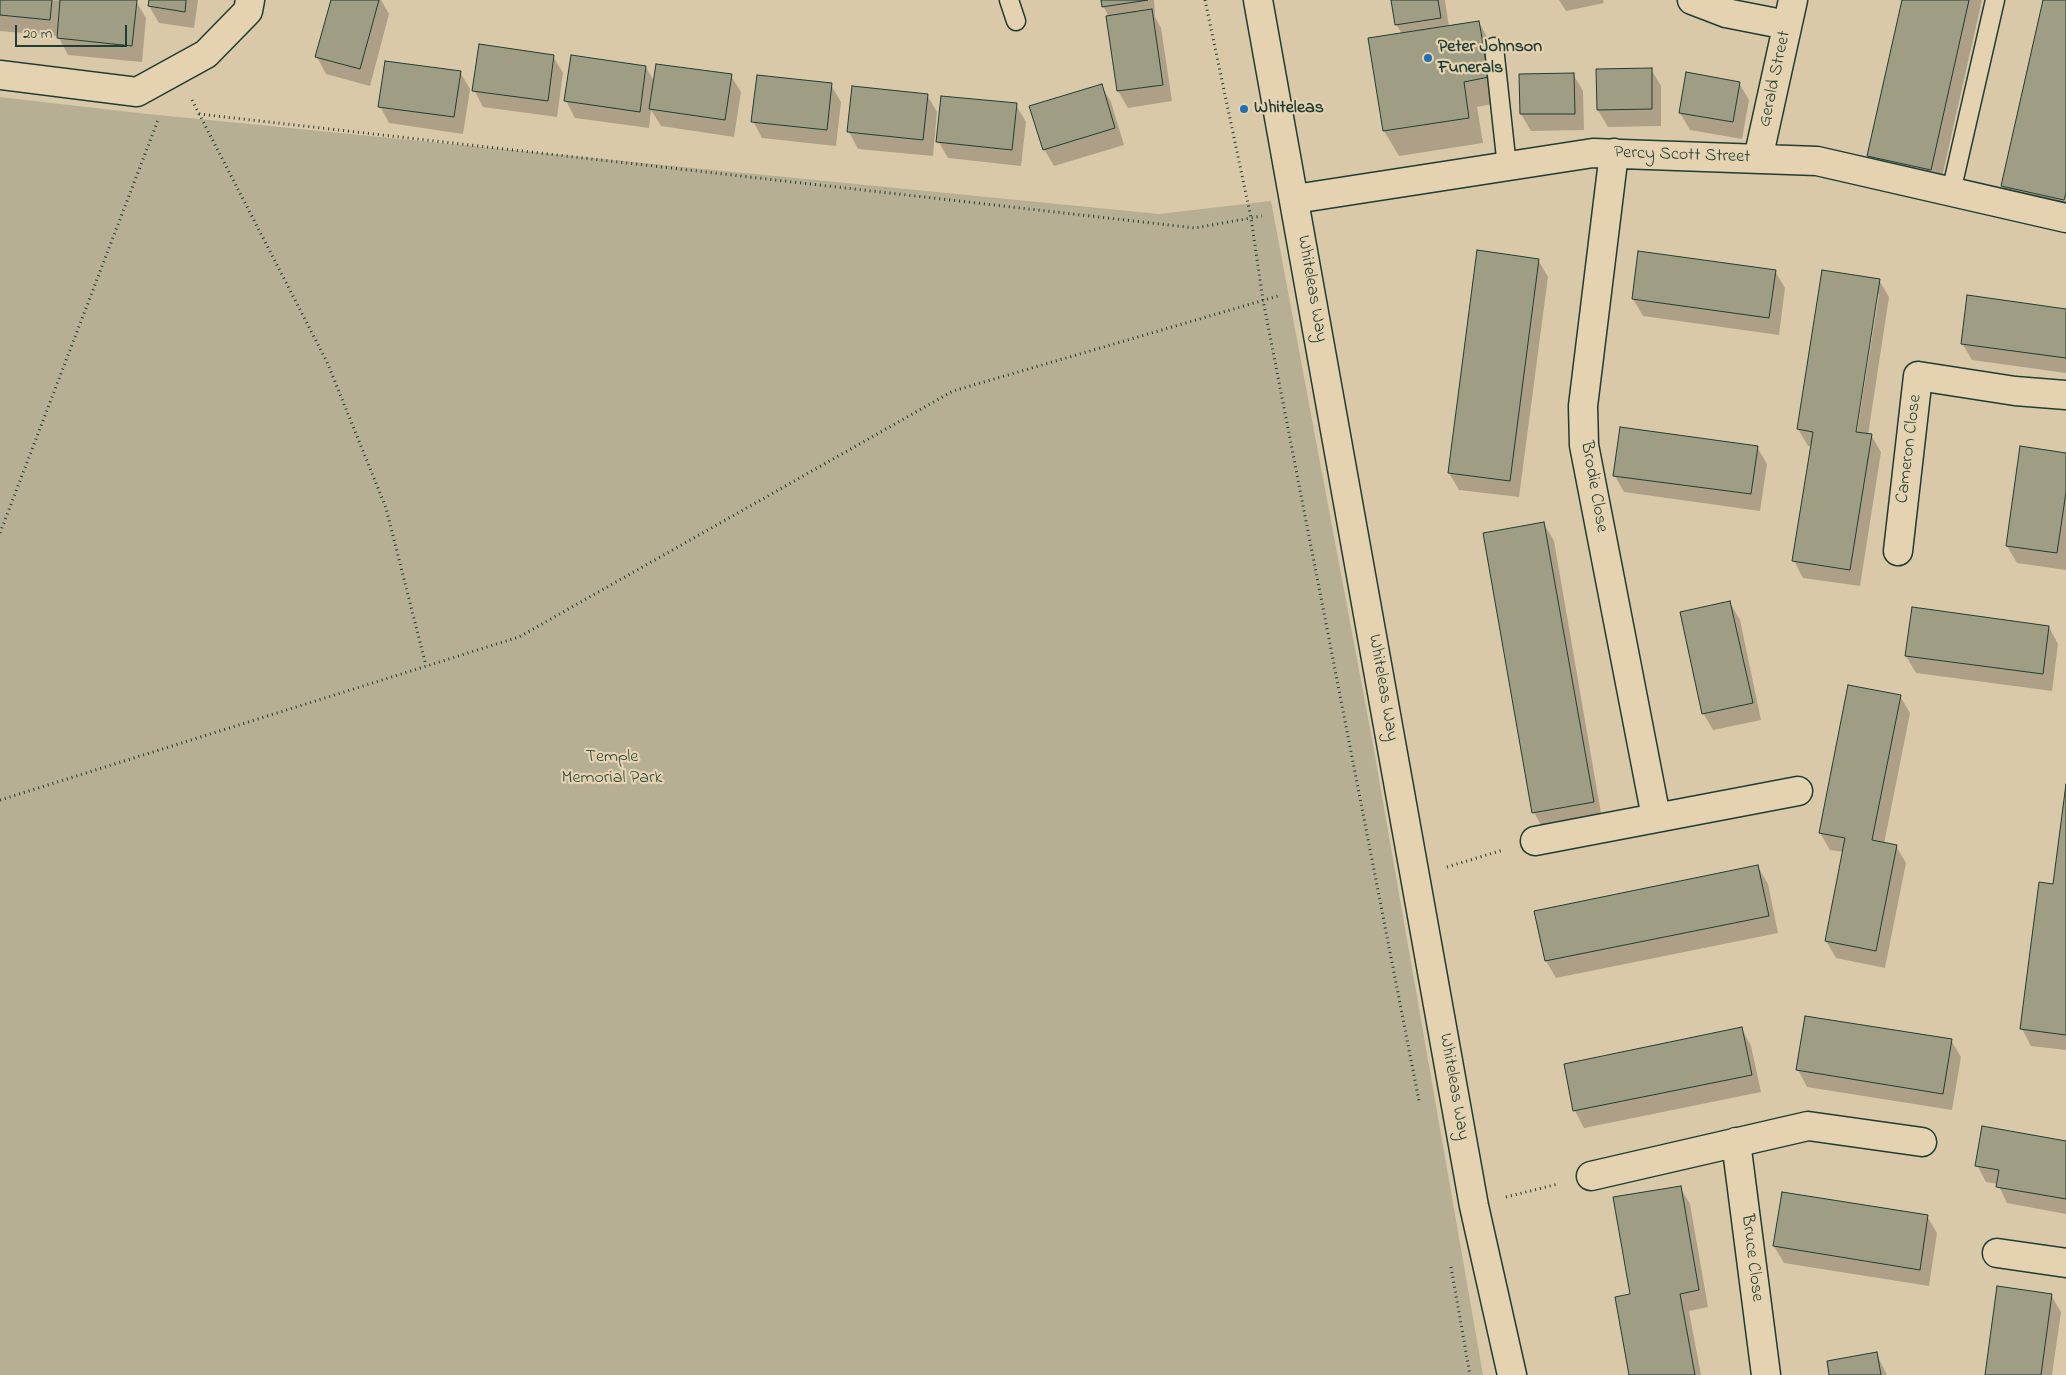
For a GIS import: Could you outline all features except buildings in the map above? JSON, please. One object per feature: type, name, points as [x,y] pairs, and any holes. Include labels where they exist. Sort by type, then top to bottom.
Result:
[{"type":"street","points":[[0,75],[137,92],[206,54],[248,11],[250,0]]},
{"type":"street","name":"Whiteleas Way","points":[[1258,0],[1311,286],[1474,1206],[1512,1375]]},
{"type":"street","points":[[1692,0],[1726,12],[1790,13]]},
{"type":"street","name":"Gerald Street","points":[[1758,159],[1790,13]]},
{"type":"street","name":"Percy Scott Street","points":[[1296,204],[1593,153],[1614,153],[1818,161],[2066,218]]},
{"type":"street","name":"Brodie Close","points":[[1614,153],[1583,406],[1584,445],[1656,817]]},
{"type":"street","name":"Cameron Close","points":[[1898,551],[1918,376],[2015,391],[2066,395]]},
{"type":"street","points":[[1535,841],[1798,791]]},
{"type":"street","points":[[1591,1176],[1808,1126],[1922,1142]]},
{"type":"street","name":"Bruce Close","points":[[1736,1142],[1766,1375]]},
{"type":"street","points":[[1997,1253],[2066,1264]]},
{"type":"lane","points":[[1009,0],[1016,22]]},
{"type":"lane","points":[[1951,192],[1995,0]]},
{"type":"lane","points":[[1494,47],[1507,167]]},
{"type":"path","points":[[1205,0],[1251,218],[1263,300],[1419,1105]]},
{"type":"path","points":[[176,71],[331,371],[386,508],[426,666]]},
{"type":"path","points":[[0,533],[176,71]]},
{"type":"path","points":[[199,114],[1195,228],[1251,218],[1296,204]]},
{"type":"path","points":[[0,800],[519,637],[953,391],[1311,286]]},
{"type":"path","points":[[1415,876],[1535,841]]},
{"type":"path","points":[[1474,1206],[1591,1176]]},
{"type":"path","points":[[1450,1262],[1470,1375]]},
{"type":"green space","name":"Temple Memorial Park","points":[[0,97],[138,113],[1159,214],[1271,201],[1372,739],[1483,1375],[0,1375]]},
{"type":"place","name":"Peter Johnson Funerals","points":[[1428,58]]},
{"type":"place","name":"Whiteleas","points":[[1244,109]]}]
